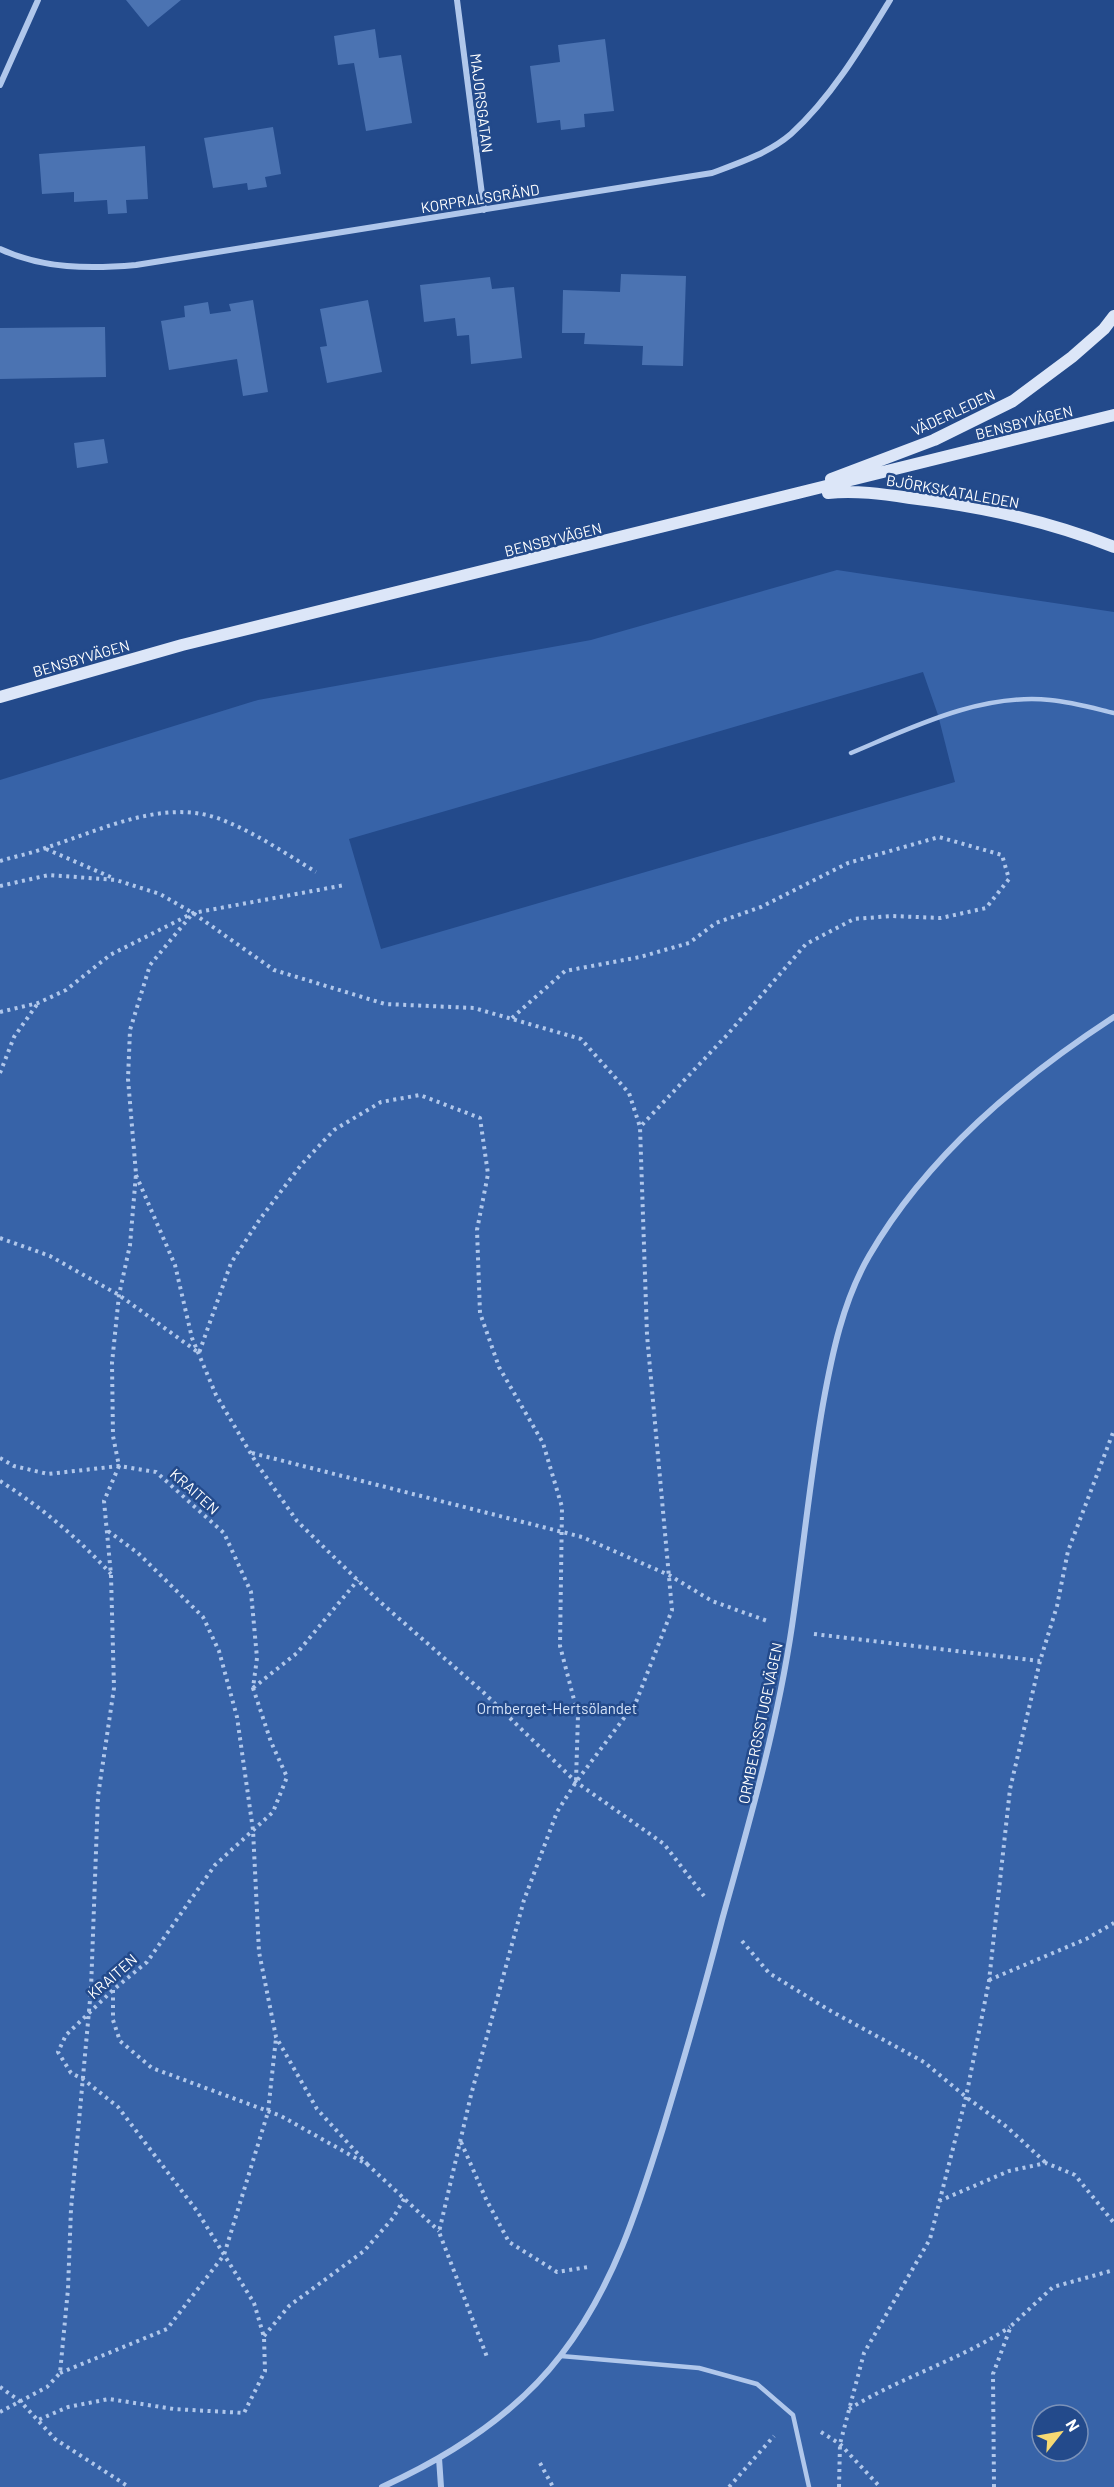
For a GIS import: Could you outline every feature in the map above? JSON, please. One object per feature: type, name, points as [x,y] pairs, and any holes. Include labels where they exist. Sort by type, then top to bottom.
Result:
[{"type":"main road","name":"VÄDERLEDEN","points":[[782,498],[934,440],[1013,401],[1072,357],[1104,329],[1114,316]]},
{"type":"main road","name":"BENSBYVÄGEN","points":[[0,697],[182,645],[1114,416]]},
{"type":"main road","name":"BJÖRKSKATALEDEN","points":[[782,498],[840,492],[875,493],[945,502],[1037,521],[1114,547]]},
{"type":"street","points":[[0,85],[38,0]]},
{"type":"street","name":"MAJORSGATAN","points":[[457,0],[484,210]]},
{"type":"street","name":"KORPRALSGRÄND","points":[[0,249],[52,265],[95,269],[136,265],[712,173],[749,158],[790,134],[835,82],[890,0]]},
{"type":"street","name":"ORMBERGSSTUGEVÄGEN","points":[[382,2487],[439,2458],[524,2396],[561,2356],[610,2276],[639,2205],[703,1995],[768,1752],[792,1629],[815,1448],[829,1374],[847,1307],[869,1256],[903,1205],[946,1155],[990,1110],[1058,1053],[1114,1017]]},
{"type":"street","points":[[439,2458],[441,2487]]},
{"type":"lane","points":[[851,753],[918,725],[974,707],[1018,699],[1048,699],[1114,713]]},
{"type":"lane","points":[[561,2356],[699,2368],[757,2384],[793,2415],[809,2487]]},
{"type":"path","points":[[0,861],[45,849],[140,815],[192,813],[219,818],[248,832],[316,872]]},
{"type":"path","points":[[512,1019],[566,971],[640,957],[689,943],[716,923],[761,907],[848,863],[939,837],[1002,855],[1009,879],[986,908],[940,918],[892,916],[854,919],[806,944],[727,1035],[640,1127]]},
{"type":"path","points":[[45,849],[116,880],[160,894],[193,913],[274,970],[385,1004],[474,1008],[581,1039],[629,1093],[640,1127],[647,1335],[672,1610],[636,1702],[576,1782],[557,1812],[524,1900],[439,2232]]},
{"type":"path","points":[[0,886],[49,875],[116,880]]},
{"type":"path","points":[[0,1012],[38,1003],[66,990],[110,955],[193,913],[345,885]]},
{"type":"path","points":[[60,2373],[68,2289],[71,2210],[89,2012],[98,1796],[114,1688],[111,1575],[104,1502],[119,1466],[113,1436],[112,1362],[118,1295],[130,1245],[136,1174],[128,1079],[130,1029],[150,965],[193,913]]},
{"type":"path","points":[[0,1073],[14,1037],[38,1003]]},
{"type":"path","points":[[199,1353],[231,1263],[294,1174],[334,1130],[381,1102],[420,1095],[480,1118],[488,1174],[477,1230],[480,1313],[499,1367],[543,1443],[562,1507],[560,1646],[578,1714],[576,1782]]},
{"type":"path","points":[[136,1174],[175,1265],[192,1338],[216,1395],[297,1521],[358,1580],[483,1692],[576,1782],[664,1845],[769,1973],[829,2010],[924,2062],[1007,2127],[1046,2163],[1076,2175],[1114,2223]]},
{"type":"path","points":[[0,1238],[50,1256],[118,1295],[199,1353]]},
{"type":"path","points":[[839,2487],[840,2444],[864,2353],[930,2239],[966,2097],[989,1981],[1010,1789],[1040,1661],[1057,1606],[1068,1551],[1114,1430]]},
{"type":"path","points":[[251,1452],[582,1537],[669,1575],[712,1601],[792,1629],[1040,1661]]},
{"type":"path","name":"KRAITEN","points":[[0,1458],[14,1466],[48,1474],[119,1466],[156,1472],[224,1533],[251,1592],[257,1658],[253,1688],[271,1742],[287,1777],[273,1812],[215,1865],[147,1962],[113,1990],[66,2035],[58,2052],[71,2073],[84,2079],[118,2107],[197,2211],[254,2304],[264,2337],[265,2371],[244,2413],[174,2409],[109,2399],[68,2407],[38,2420]]},
{"type":"path","points":[[0,1481],[28,1499],[86,1547],[111,1575]]},
{"type":"path","points":[[0,2412],[47,2387],[60,2373],[167,2329],[224,2255],[268,2112],[276,2037],[259,1952],[253,1830],[237,1717],[219,1651],[203,1617],[138,1553],[107,1531]]},
{"type":"path","points":[[253,1688],[297,1653],[358,1580]]},
{"type":"path","points":[[989,1981],[1086,1939],[1114,1923]]},
{"type":"path","points":[[113,1990],[113,2020],[120,2041],[152,2068],[281,2116],[368,2165]]},
{"type":"path","points":[[276,2037],[317,2109],[368,2165],[439,2232],[488,2357]]},
{"type":"path","points":[[461,2141],[486,2199],[509,2242],[556,2272],[594,2265],[610,2276]]},
{"type":"path","points":[[939,2201],[1009,2171],[1046,2163]]},
{"type":"path","points":[[264,2337],[289,2306],[364,2251],[393,2218],[404,2199]]},
{"type":"path","points":[[848,2409],[879,2390],[986,2343],[1011,2326],[1053,2287],[1114,2270]]},
{"type":"path","points":[[994,2487],[993,2374],[1011,2326]]},
{"type":"path","points":[[0,2387],[21,2402],[55,2439],[129,2487]]},
{"type":"path","points":[[840,2444],[880,2487]]},
{"type":"path","points":[[540,2463],[553,2487]]},
{"type":"green space","name":"Ormberget-Hertsölandet","points":[[837,570],[1114,612],[1114,2487],[0,2487],[0,780],[258,700],[591,640]],"holes":[[[923,672],[938,715],[955,782],[381,949],[349,839]]]},
{"type":"building","points":[[126,0],[181,0],[148,27]]},
{"type":"building","points":[[375,29],[379,58],[401,55],[412,123],[366,131],[354,63],[338,65],[334,36]]},
{"type":"building","points":[[605,39],[614,111],[584,114],[585,127],[561,130],[560,120],[537,123],[530,66],[560,62],[558,45]]},
{"type":"building","points":[[273,127],[281,174],[265,177],[267,187],[248,190],[247,183],[213,188],[204,138]]},
{"type":"building","points":[[145,146],[148,199],[126,200],[127,213],[108,214],[107,200],[74,202],[74,192],[42,194],[39,154]]},
{"type":"building","points":[[621,274],[686,276],[683,366],[642,365],[643,346],[584,344],[585,333],[562,333],[563,290],[620,292]]},
{"type":"building","points":[[490,277],[492,289],[514,287],[522,358],[471,364],[469,335],[457,336],[455,318],[424,322],[420,285]]},
{"type":"building","points":[[253,300],[268,392],[243,396],[237,359],[169,370],[161,321],[185,317],[184,306],[208,302],[210,314],[231,311],[229,304]]},
{"type":"building","points":[[368,300],[382,372],[327,383],[320,347],[327,346],[320,309]]},
{"type":"building","points":[[105,327],[106,377],[0,379],[0,328]]},
{"type":"building","points":[[104,439],[108,463],[77,468],[74,443]]}]
